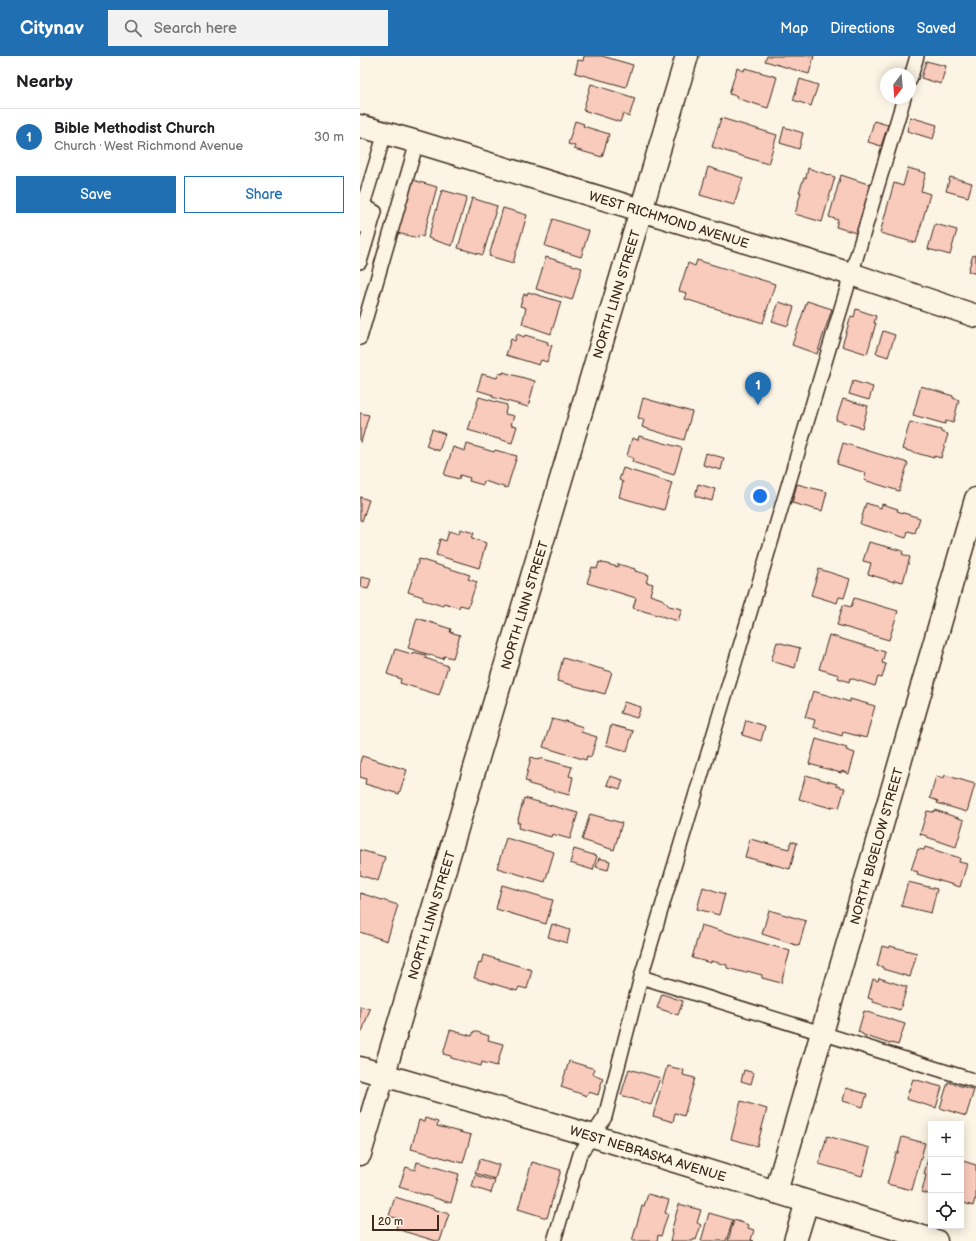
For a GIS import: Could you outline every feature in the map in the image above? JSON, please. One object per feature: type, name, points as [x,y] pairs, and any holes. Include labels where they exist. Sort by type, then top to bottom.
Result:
[{"type":"street","name":"NORTH LINN STREET","points":[[360,1154],[687,56]]},
{"type":"street","name":"WEST RICHMOND AVENUE","points":[[360,126],[851,274],[976,316]]},
{"type":"street","name":"NORTH BIGELOW STREET","points":[[776,1192],[976,499]]},
{"type":"street","name":"WEST NEBRASKA AVENUE","points":[[360,1068],[593,1136],[936,1241]]},
{"type":"street","points":[[795,1241],[807,1202]]},
{"type":"lane","points":[[914,68],[917,56]]},
{"type":"lane","points":[[554,1241],[580,1154],[605,1117],[641,977],[902,104]]},
{"type":"lane","points":[[360,226],[364,211],[361,204],[385,133]]},
{"type":"lane","points":[[360,338],[416,142]]},
{"type":"lane","points":[[360,262],[375,212],[361,204]]},
{"type":"lane","points":[[641,977],[976,1081]]},
{"type":"building","points":[[584,56],[602,56],[633,65],[626,87],[575,73],[578,60],[583,61]]},
{"type":"building","points":[[767,56],[814,56],[809,74],[765,61]]},
{"type":"building","points":[[926,61],[946,66],[941,84],[921,78]]},
{"type":"building","points":[[737,68],[744,71],[745,68],[777,77],[768,108],[736,98],[737,96],[729,94]]},
{"type":"building","points":[[800,79],[818,85],[811,106],[793,100]]},
{"type":"building","points":[[591,84],[635,98],[629,117],[623,114],[620,122],[583,110]]},
{"type":"building","points":[[910,117],[937,125],[933,139],[907,131]]},
{"type":"building","points":[[721,118],[777,135],[768,164],[712,147]]},
{"type":"building","points":[[575,121],[584,124],[583,126],[609,134],[602,157],[574,149],[575,146],[568,144]]},
{"type":"building","points":[[874,121],[888,125],[881,146],[868,142]]},
{"type":"building","points":[[784,127],[803,133],[799,149],[780,143]]},
{"type":"building","points":[[708,167],[743,178],[734,205],[700,195]]},
{"type":"building","points":[[808,168],[835,177],[822,222],[795,214],[801,192],[799,192],[804,178],[806,178]]},
{"type":"building","points":[[908,168],[926,173],[921,191],[930,194],[916,243],[880,233],[894,183],[903,186]]},
{"type":"building","points":[[841,175],[871,185],[856,233],[836,227],[838,220],[829,217]]},
{"type":"building","points":[[950,177],[972,183],[968,197],[946,191]]},
{"type":"building","points":[[413,180],[437,187],[423,237],[419,235],[418,238],[397,233]]},
{"type":"building","points":[[442,190],[467,197],[452,246],[428,238]]},
{"type":"building","points":[[472,198],[497,206],[483,255],[458,248]]},
{"type":"building","points":[[503,208],[527,215],[513,263],[489,256]]},
{"type":"building","points":[[553,219],[589,231],[581,257],[545,246]]},
{"type":"building","points":[[935,224],[957,230],[950,255],[928,249]]},
{"type":"building","points":[[973,255],[976,256],[976,274],[968,271]]},
{"type":"building","points":[[546,257],[582,268],[572,300],[536,289]]},
{"type":"building","points":[[697,260],[775,284],[763,323],[685,299],[687,293],[679,291],[688,263],[695,266]]},
{"type":"building","points":[[528,292],[561,302],[551,334],[522,324],[526,308],[520,306],[524,294],[527,295]]},
{"type":"building","points":[[807,301],[832,309],[817,354],[792,345]]},
{"type":"building","points":[[779,302],[794,307],[788,326],[772,321]]},
{"type":"building","points":[[856,309],[876,316],[874,323],[876,323],[867,354],[842,346],[851,316],[854,317]]},
{"type":"building","points":[[883,331],[895,335],[888,357],[876,353]]},
{"type":"building","points":[[517,334],[548,342],[547,344],[552,345],[547,362],[541,360],[539,365],[506,355],[511,339],[515,341]]},
{"type":"building","points":[[503,372],[535,381],[528,407],[492,397],[493,395],[477,390],[482,374],[497,378],[499,373],[503,374]]},
{"type":"building","points":[[853,381],[873,387],[869,400],[849,394]]},
{"type":"building","points":[[921,386],[953,396],[953,398],[959,400],[953,423],[946,421],[945,424],[913,415]]},
{"type":"building","points":[[479,397],[507,405],[505,414],[514,416],[511,425],[517,426],[512,443],[468,430]]},
{"type":"building","points":[[643,398],[692,412],[684,440],[642,427],[644,420],[638,418]]},
{"type":"building","points":[[843,399],[868,406],[862,428],[836,420]]},
{"type":"building","points":[[360,413],[369,415],[361,442],[360,442]]},
{"type":"building","points":[[910,422],[941,430],[941,432],[948,434],[941,458],[934,456],[934,458],[902,449]]},
{"type":"building","points":[[432,429],[445,434],[439,451],[426,446]]},
{"type":"building","points":[[639,436],[682,448],[674,475],[632,462],[633,458],[627,456],[632,438],[638,440]]},
{"type":"building","points":[[843,443],[908,463],[899,491],[864,480],[866,473],[837,464]]},
{"type":"building","points":[[467,444],[494,452],[495,450],[517,456],[507,488],[484,481],[483,485],[469,481],[470,478],[460,475],[459,479],[444,475],[453,447],[465,451]]},
{"type":"building","points":[[706,453],[724,458],[721,470],[703,465]]},
{"type":"building","points":[[623,468],[672,483],[664,510],[619,497],[623,482],[619,480]]},
{"type":"building","points":[[698,484],[715,489],[712,501],[695,496]]},
{"type":"building","points":[[797,484],[827,492],[822,511],[792,503]]},
{"type":"building","points":[[360,497],[369,500],[362,521],[360,520]]},
{"type":"building","points":[[866,503],[881,508],[882,504],[898,509],[897,511],[920,518],[915,533],[908,531],[906,538],[860,524]]},
{"type":"building","points":[[460,529],[474,533],[472,538],[486,543],[479,568],[436,555],[440,539],[446,541],[449,531],[459,534]]},
{"type":"building","points":[[869,542],[903,551],[902,554],[910,557],[903,582],[894,580],[894,582],[868,574],[871,563],[863,561]]},
{"type":"building","points":[[419,559],[470,575],[468,579],[477,582],[468,607],[460,605],[459,608],[444,603],[443,606],[423,600],[423,597],[408,592]]},
{"type":"building","points":[[599,562],[618,567],[618,564],[649,575],[646,582],[653,584],[650,595],[662,599],[669,606],[682,609],[678,621],[633,608],[636,598],[587,583],[592,567],[597,569]]},
{"type":"building","points":[[819,569],[850,579],[844,598],[839,597],[837,603],[811,595]]},
{"type":"building","points":[[361,577],[371,579],[368,589],[360,587]]},
{"type":"building","points":[[854,598],[898,611],[889,640],[837,625],[843,605],[851,607]]},
{"type":"building","points":[[417,618],[451,629],[450,632],[460,635],[453,658],[444,656],[443,659],[408,648]]},
{"type":"building","points":[[829,635],[885,652],[882,663],[886,664],[882,678],[878,677],[875,686],[850,678],[849,682],[838,678],[839,675],[819,669]]},
{"type":"building","points":[[777,642],[800,648],[795,668],[771,661]]},
{"type":"building","points":[[395,649],[412,654],[413,652],[426,655],[425,658],[448,666],[439,695],[400,683],[401,679],[387,674]]},
{"type":"building","points":[[563,658],[612,672],[605,694],[557,681]]},
{"type":"building","points":[[813,691],[850,702],[850,699],[875,706],[866,738],[843,732],[842,736],[813,727],[815,720],[805,717]]},
{"type":"building","points":[[624,702],[641,707],[637,718],[620,713]]},
{"type":"building","points":[[552,719],[565,721],[583,727],[581,732],[597,737],[591,757],[587,756],[586,760],[543,747]]},
{"type":"building","points":[[746,720],[765,726],[761,741],[742,735]]},
{"type":"building","points":[[611,725],[633,731],[627,751],[606,745]]},
{"type":"building","points":[[816,739],[847,748],[846,750],[855,753],[849,774],[842,771],[841,773],[809,764]]},
{"type":"building","points":[[362,756],[407,770],[399,794],[365,784],[366,779],[360,777],[360,762]]},
{"type":"building","points":[[531,757],[572,767],[569,776],[573,777],[569,795],[529,784],[529,782],[525,781]]},
{"type":"building","points":[[806,775],[837,784],[836,786],[845,788],[839,808],[831,806],[831,808],[799,799]]},
{"type":"building","points":[[945,775],[975,784],[967,812],[937,803],[938,801],[930,798],[936,776],[944,778]]},
{"type":"building","points":[[610,776],[623,780],[620,789],[607,785]]},
{"type":"building","points":[[524,798],[578,813],[570,839],[552,834],[551,837],[518,828],[520,823],[517,823]]},
{"type":"building","points":[[935,810],[964,820],[956,847],[920,834],[927,811],[933,812]]},
{"type":"building","points":[[590,814],[622,823],[614,850],[582,840]]},
{"type":"building","points":[[506,838],[554,852],[545,882],[497,868]]},
{"type":"building","points":[[750,839],[789,849],[791,841],[797,843],[790,869],[745,857]]},
{"type":"building","points":[[925,847],[960,858],[959,862],[967,864],[960,887],[917,874],[918,872],[911,870],[918,849],[924,850]]},
{"type":"building","points":[[574,849],[597,856],[593,870],[570,863]]},
{"type":"building","points":[[360,850],[385,857],[378,881],[360,875]]},
{"type":"building","points":[[599,858],[610,861],[608,870],[596,867]]},
{"type":"building","points":[[908,882],[937,889],[931,913],[901,906]]},
{"type":"building","points":[[502,885],[553,900],[546,924],[496,909]]},
{"type":"building","points":[[703,887],[725,894],[719,915],[697,909]]},
{"type":"building","points":[[360,893],[398,905],[387,941],[360,932]]},
{"type":"building","points":[[769,910],[806,921],[799,946],[762,934]]},
{"type":"building","points":[[552,924],[570,930],[567,943],[548,937]]},
{"type":"building","points":[[701,925],[790,951],[781,983],[762,978],[762,975],[727,968],[727,965],[692,958]]},
{"type":"building","points":[[882,946],[889,948],[890,946],[917,953],[910,977],[877,966]]},
{"type":"building","points":[[483,955],[532,970],[527,989],[519,987],[517,991],[474,978],[479,963],[481,964]]},
{"type":"building","points":[[879,978],[907,987],[900,1010],[873,1002],[873,1000],[868,998],[873,979],[878,981]]},
{"type":"building","points":[[662,994],[683,1001],[678,1015],[657,1008]]},
{"type":"building","points":[[360,1006],[370,1009],[362,1032],[360,1032]]},
{"type":"building","points":[[864,1011],[905,1024],[898,1045],[890,1044],[858,1032]]},
{"type":"building","points":[[450,1030],[472,1036],[474,1031],[489,1036],[488,1040],[503,1044],[497,1066],[482,1062],[481,1066],[451,1058],[451,1056],[443,1054]]},
{"type":"building","points":[[569,1061],[595,1069],[593,1074],[603,1078],[598,1095],[589,1092],[587,1096],[561,1087]]},
{"type":"building","points":[[667,1066],[684,1070],[683,1075],[695,1078],[684,1116],[675,1113],[673,1122],[653,1116]]},
{"type":"building","points":[[629,1069],[660,1078],[651,1105],[621,1095]]},
{"type":"building","points":[[744,1070],[754,1073],[751,1084],[741,1081]]},
{"type":"building","points":[[913,1079],[942,1087],[936,1108],[906,1099]]},
{"type":"building","points":[[948,1082],[974,1090],[966,1116],[940,1108]]},
{"type":"building","points":[[846,1088],[867,1094],[863,1107],[843,1101]]},
{"type":"building","points":[[741,1101],[767,1109],[757,1146],[731,1139]]},
{"type":"building","points":[[425,1118],[438,1122],[437,1126],[471,1135],[463,1163],[411,1149],[419,1120],[424,1122]]},
{"type":"building","points":[[827,1136],[870,1148],[862,1176],[819,1164]]},
{"type":"building","points":[[902,1137],[925,1143],[912,1190],[887,1184]]},
{"type":"building","points":[[480,1159],[499,1165],[495,1179],[475,1173]]},
{"type":"building","points":[[928,1159],[928,1194],[922,1192],[926,1175],[924,1174]]},
{"type":"building","points":[[964,1161],[976,1165],[976,1200],[975,1199],[973,1206],[964,1203]]},
{"type":"building","points":[[417,1162],[459,1174],[451,1203],[399,1187],[406,1167],[415,1170]]},
{"type":"building","points":[[532,1162],[561,1170],[547,1218],[518,1209]]},
{"type":"building","points":[[475,1175],[495,1181],[491,1193],[472,1187]]},
{"type":"building","points":[[648,1194],[669,1200],[665,1213],[668,1214],[661,1236],[658,1235],[657,1241],[632,1241],[642,1206],[644,1206]]},
{"type":"building","points":[[395,1197],[449,1214],[440,1241],[396,1229],[399,1219],[389,1216]]},
{"type":"building","points":[[679,1204],[701,1210],[697,1223],[701,1225],[696,1240],[670,1241]]},
{"type":"building","points":[[709,1213],[733,1220],[726,1241],[701,1241]]},
{"type":"building","points":[[734,1220],[749,1225],[748,1228],[754,1230],[751,1240],[754,1241],[728,1241]]},
{"type":"place","name":"Bible Methodist Church","points":[[758,405]]}]
